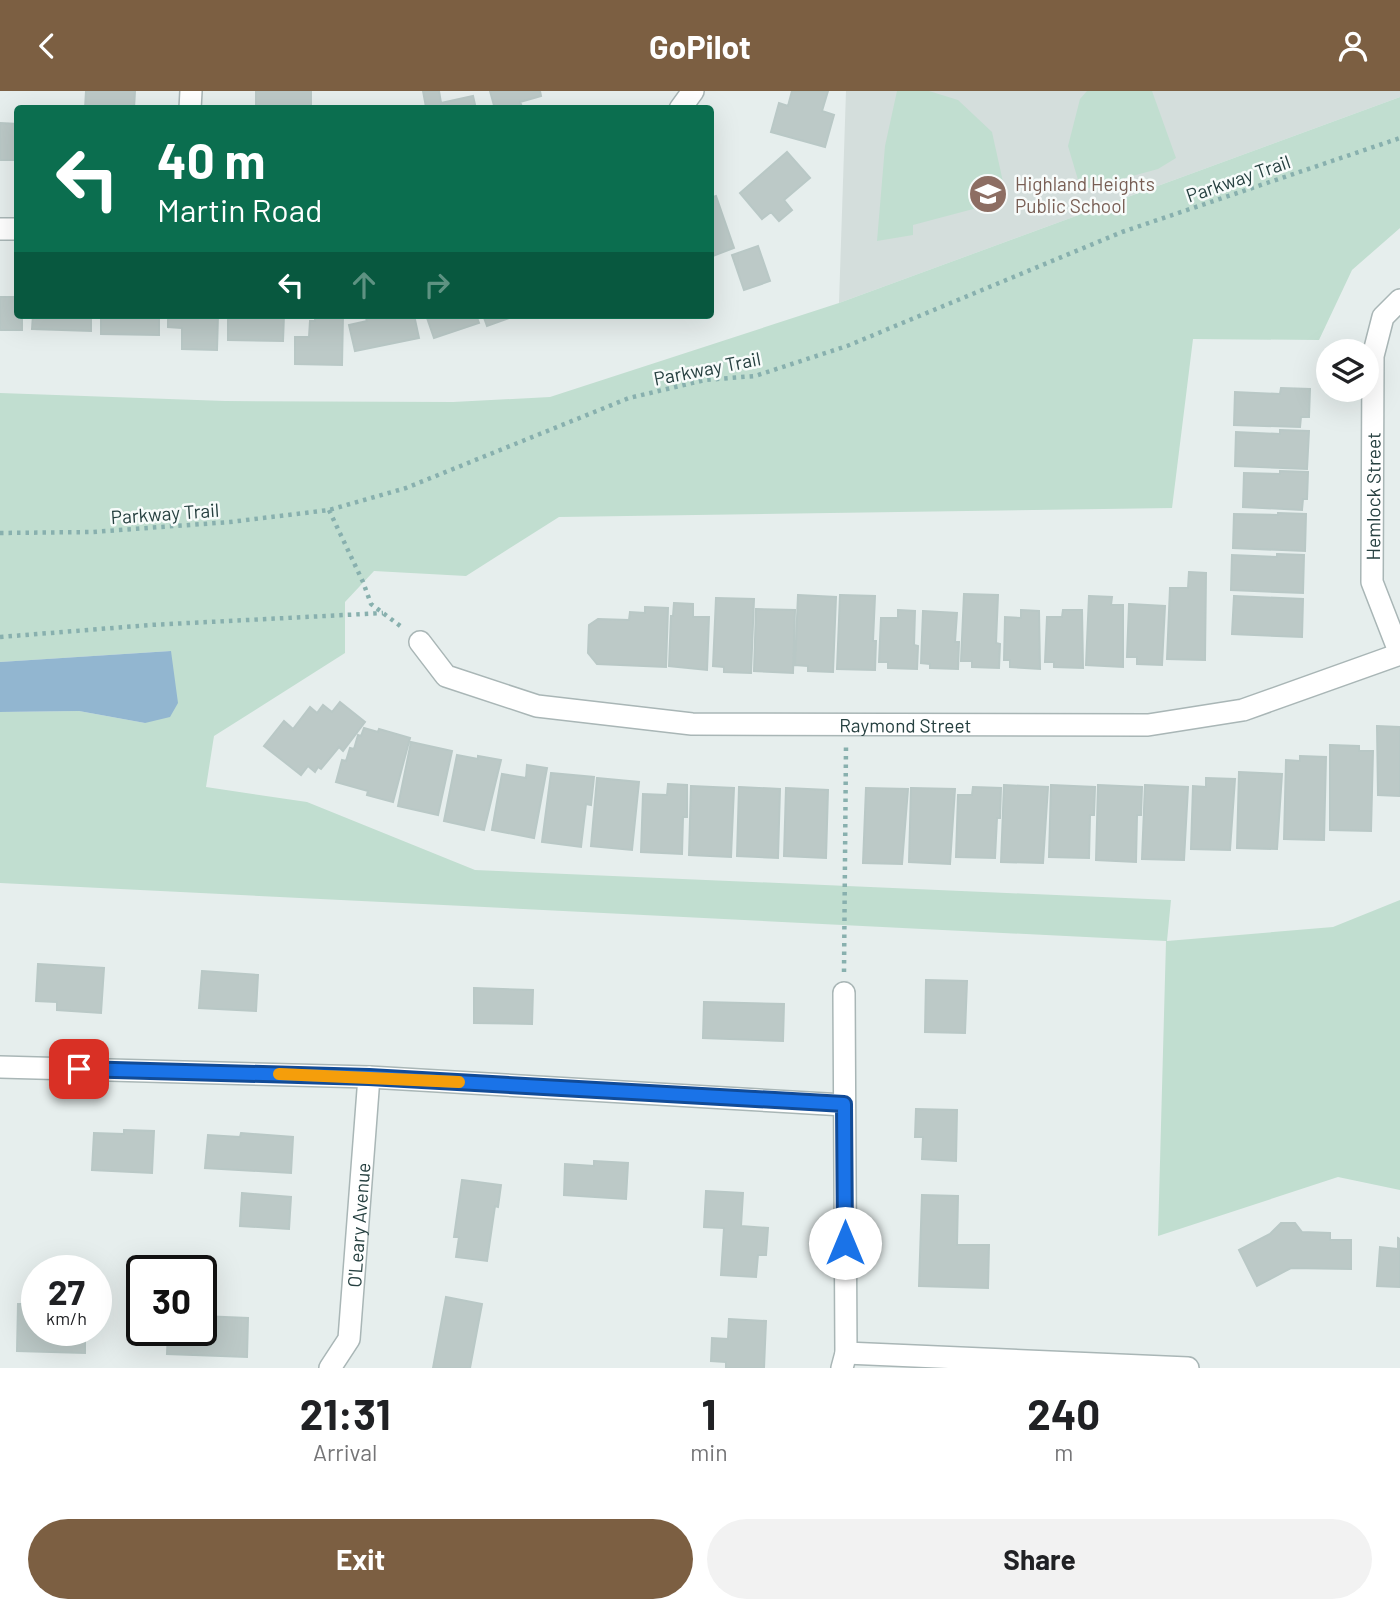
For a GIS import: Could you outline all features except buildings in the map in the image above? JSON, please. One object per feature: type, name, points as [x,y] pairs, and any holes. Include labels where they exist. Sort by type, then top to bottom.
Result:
[{"type":"street","name":"Hemlock Street","points":[[1400,300],[1383,317],[1373,356],[1372,542],[1372,582],[1400,654]]},
{"type":"street","name":"Raymond Street","points":[[420,642],[446,676],[537,706],[692,724],[1148,725],[1243,710],[1400,654]]},
{"type":"street","points":[[844,993],[844,1361],[1188,1368]]},
{"type":"street","points":[[0,1067],[369,1077],[844,1104]]},
{"type":"street","name":"O'Leary Avenue","points":[[330,1368],[349,1339],[369,1077]]},
{"type":"path","name":"Parkway Trail","points":[[0,533],[106,531],[230,522],[329,510],[406,488],[629,398],[705,380],[755,376],[847,346],[1122,232],[1400,138]]},
{"type":"path","points":[[329,510],[371,604],[420,642]]},
{"type":"path","points":[[0,637],[149,625],[383,613]]},
{"type":"path","points":[[844,993],[847,724]]},
{"type":"shaded area","name":"Highland Heights Public School","points":[[846,91],[1400,91],[1400,97],[839,303]]},
{"type":"green space","points":[[897,91],[929,91],[958,100],[992,132],[1007,200],[913,225],[913,235],[877,241],[885,146]]},
{"type":"green space","points":[[1087,91],[1152,91],[1176,158],[1158,169],[1081,190],[1068,146],[1080,99]]},
{"type":"green space","points":[[1400,97],[1400,228],[1352,270],[1319,339],[1193,339],[1172,508],[559,517],[466,576],[374,571],[345,602],[345,653],[214,736],[206,787],[307,802],[475,870],[1171,900],[1167,941],[1333,927],[1400,900],[1400,1190],[1338,1177],[1158,1236],[1166,941],[0,883],[0,712],[79,711],[145,723],[171,651],[0,662],[0,393],[225,401],[453,402],[550,397],[839,303]]},
{"type":"water","points":[[171,651],[178,703],[170,717],[145,723],[79,711],[0,712],[0,662]]},
{"type":"slow traffic","points":[[279,1074],[459,1082]]},
{"type":"place","name":"Highland Heights Public School","points":[[988,194]]},
{"type":"route","points":[[79,1069],[369,1077],[844,1104],[845,1243]]}]
